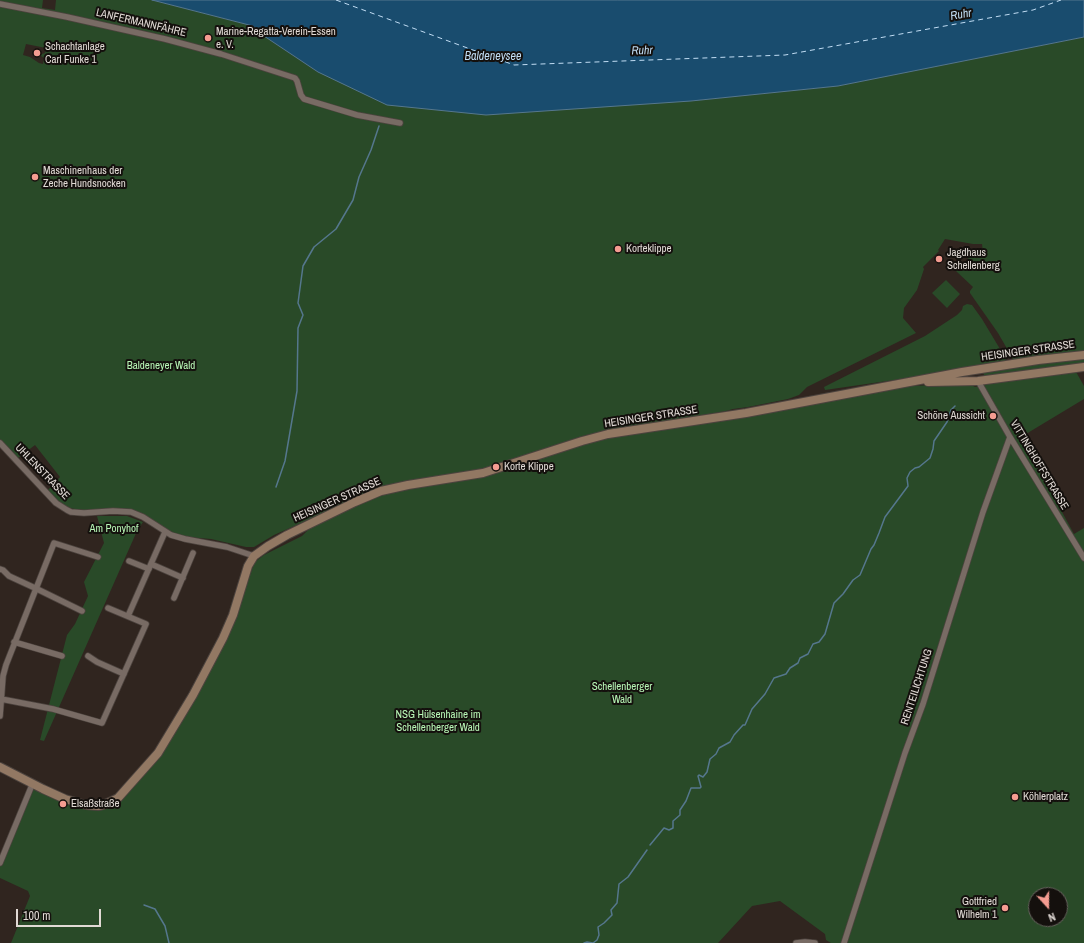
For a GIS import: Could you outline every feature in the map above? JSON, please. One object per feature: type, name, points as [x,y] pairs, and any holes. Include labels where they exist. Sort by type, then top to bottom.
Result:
[{"type":"main road","name":"HEISINGER STRASSE","points":[[254,556],[287,535],[381,491],[408,485],[483,473],[595,437],[752,411],[975,370],[1038,360],[1084,355]]},
{"type":"main road","name":"HEISINGER STRASSE","points":[[904,382],[978,381],[1084,366]]},
{"type":"main road","name":"HEISINGER STRASSE","points":[[975,370],[978,381]]},
{"type":"main road","points":[[0,767],[32,785],[65,799],[92,806],[103,805],[118,798],[158,752],[193,695],[223,638],[233,615],[248,566],[254,556]]},
{"type":"street","name":"LANFERMANNFÄHRE","points":[[0,4],[165,38],[221,54],[295,78],[302,98],[308,101],[357,115],[400,123]]},
{"type":"street","name":"VITTINGHOFFSTRASSE","points":[[978,381],[1010,437],[1084,558]]},
{"type":"street","name":"RENTEILICHTUNG","points":[[844,943],[923,704],[983,512],[1010,437]]},
{"type":"street","name":"UHLENSTRASSE","points":[[0,443],[56,503],[71,512],[131,512],[143,517],[165,532],[179,538],[227,548],[254,556]]},
{"type":"street","points":[[128,616],[165,532]]},
{"type":"street","points":[[0,716],[2,675],[54,543],[98,557]]},
{"type":"street","points":[[174,598],[193,553]]},
{"type":"street","points":[[129,561],[150,566],[183,578]]},
{"type":"street","points":[[0,569],[9,576],[82,611]]},
{"type":"street","points":[[1,698],[53,709],[102,723],[146,624],[108,608]]},
{"type":"street","points":[[14,642],[62,656]]},
{"type":"street","points":[[88,656],[97,662],[124,674]]},
{"type":"street","points":[[0,862],[32,785]]},
{"type":"street","points":[[796,943],[815,943]]},
{"type":"green space","name":"Baldeneyer Wald","points":[[0,0],[43,0],[42,8],[55,10],[56,0],[152,0],[253,26],[258,32],[318,72],[691,101],[838,86],[1084,37],[1084,352],[1016,361],[1013,359],[998,333],[970,293],[973,287],[956,271],[969,258],[983,252],[982,244],[973,244],[945,239],[938,250],[939,251],[923,267],[924,269],[917,290],[904,308],[903,318],[916,333],[807,387],[799,395],[788,399],[748,407],[586,435],[479,470],[380,488],[274,535],[254,547],[246,547],[211,539],[187,537],[175,534],[141,514],[68,508],[59,503],[48,490],[60,477],[35,445],[18,458],[0,441]],"holes":[[[26,44],[46,48],[45,53],[41,56],[44,58],[43,64],[23,55]]]},
{"type":"green space","points":[[946,280],[960,294],[947,308],[932,293]]},
{"type":"green space","points":[[967,304],[972,305],[982,319],[1006,359],[1005,362],[825,390],[824,387],[925,336],[957,315],[962,310],[963,306]]},
{"type":"green space","points":[[1084,358],[1084,364],[993,376],[985,376],[982,372]]},
{"type":"green space","name":"Schellenberger Wald","points":[[1075,370],[1084,386],[1084,399],[1021,437],[1074,534],[1084,528],[1084,943],[831,943],[826,940],[825,934],[780,901],[752,906],[718,943],[11,943],[30,896],[28,891],[0,878],[0,865],[32,786],[64,799],[108,804],[157,756],[235,620],[255,562],[264,555],[302,536],[311,527],[381,493],[482,476],[599,439],[909,386],[970,384],[975,387],[991,383]]},
{"type":"green space","name":"Am Ponyhof","points":[[97,516],[127,516],[143,522],[137,531],[44,741],[40,740],[67,635],[75,624],[88,596],[84,582],[104,543]]},
{"type":"water","name":"Baldeneysee","points":[[152,0],[1084,0],[1084,37],[838,86],[691,101],[486,115],[387,105],[318,72],[258,32],[253,26]]},
{"type":"waterway","points":[[276,487],[285,461],[297,391],[298,328],[303,315],[298,303],[303,266],[314,247],[336,229],[353,200],[359,177],[371,150],[379,126]]},
{"type":"waterway","points":[[650,845],[664,828],[669,830],[673,828],[673,821],[680,815],[680,810],[686,801],[691,788],[701,787],[698,776],[703,777],[707,772],[710,759],[716,754],[719,748],[730,742],[734,735],[743,725],[745,725],[752,709],[765,694],[774,678],[786,674],[790,668],[798,663],[800,658],[808,654],[813,644],[819,642],[825,634],[834,603],[843,594],[853,580],[860,575],[885,517],[908,486],[907,478],[910,472],[930,458],[934,441],[947,422],[951,410],[955,406]]},
{"type":"waterway","points":[[584,943],[593,943],[597,940],[599,935],[598,927],[612,915],[611,910],[617,903],[619,884],[628,877],[647,850]]},
{"type":"waterway","points":[[144,905],[155,909],[165,926],[169,943]]},
{"type":"ferry route","points":[[336,0],[514,65],[785,55],[1033,10],[1061,0]]},
{"type":"place","name":"Marine-Regatta-Verein-Essen e. V.","points":[[208,38]]},
{"type":"place","name":"Schachtanlage Carl Funke 1","points":[[37,53]]},
{"type":"place","name":"Maschinenhaus der Zeche Hundsnocken","points":[[35,177]]},
{"type":"place","name":"Korteklippe","points":[[618,249]]},
{"type":"place","name":"Jagdhaus Schellenberg","points":[[939,259]]},
{"type":"place","name":"Schöne Aussicht","points":[[993,416]]},
{"type":"place","name":"Korte Klippe","points":[[496,467]]},
{"type":"place","name":"Köhlerplatz","points":[[1015,797]]},
{"type":"place","name":"Elsaßstraße","points":[[63,804]]},
{"type":"place","name":"Gottfried Wilhelm 1","points":[[1005,908]]},
{"type":"water label","name":"Ruhr","points":[[961,15]]},
{"type":"water label","name":"Ruhr","points":[[642,51]]},
{"type":"park label","name":"NSG Hülsenhaine im Schellenberger Wald","points":[[438,721]]}]
